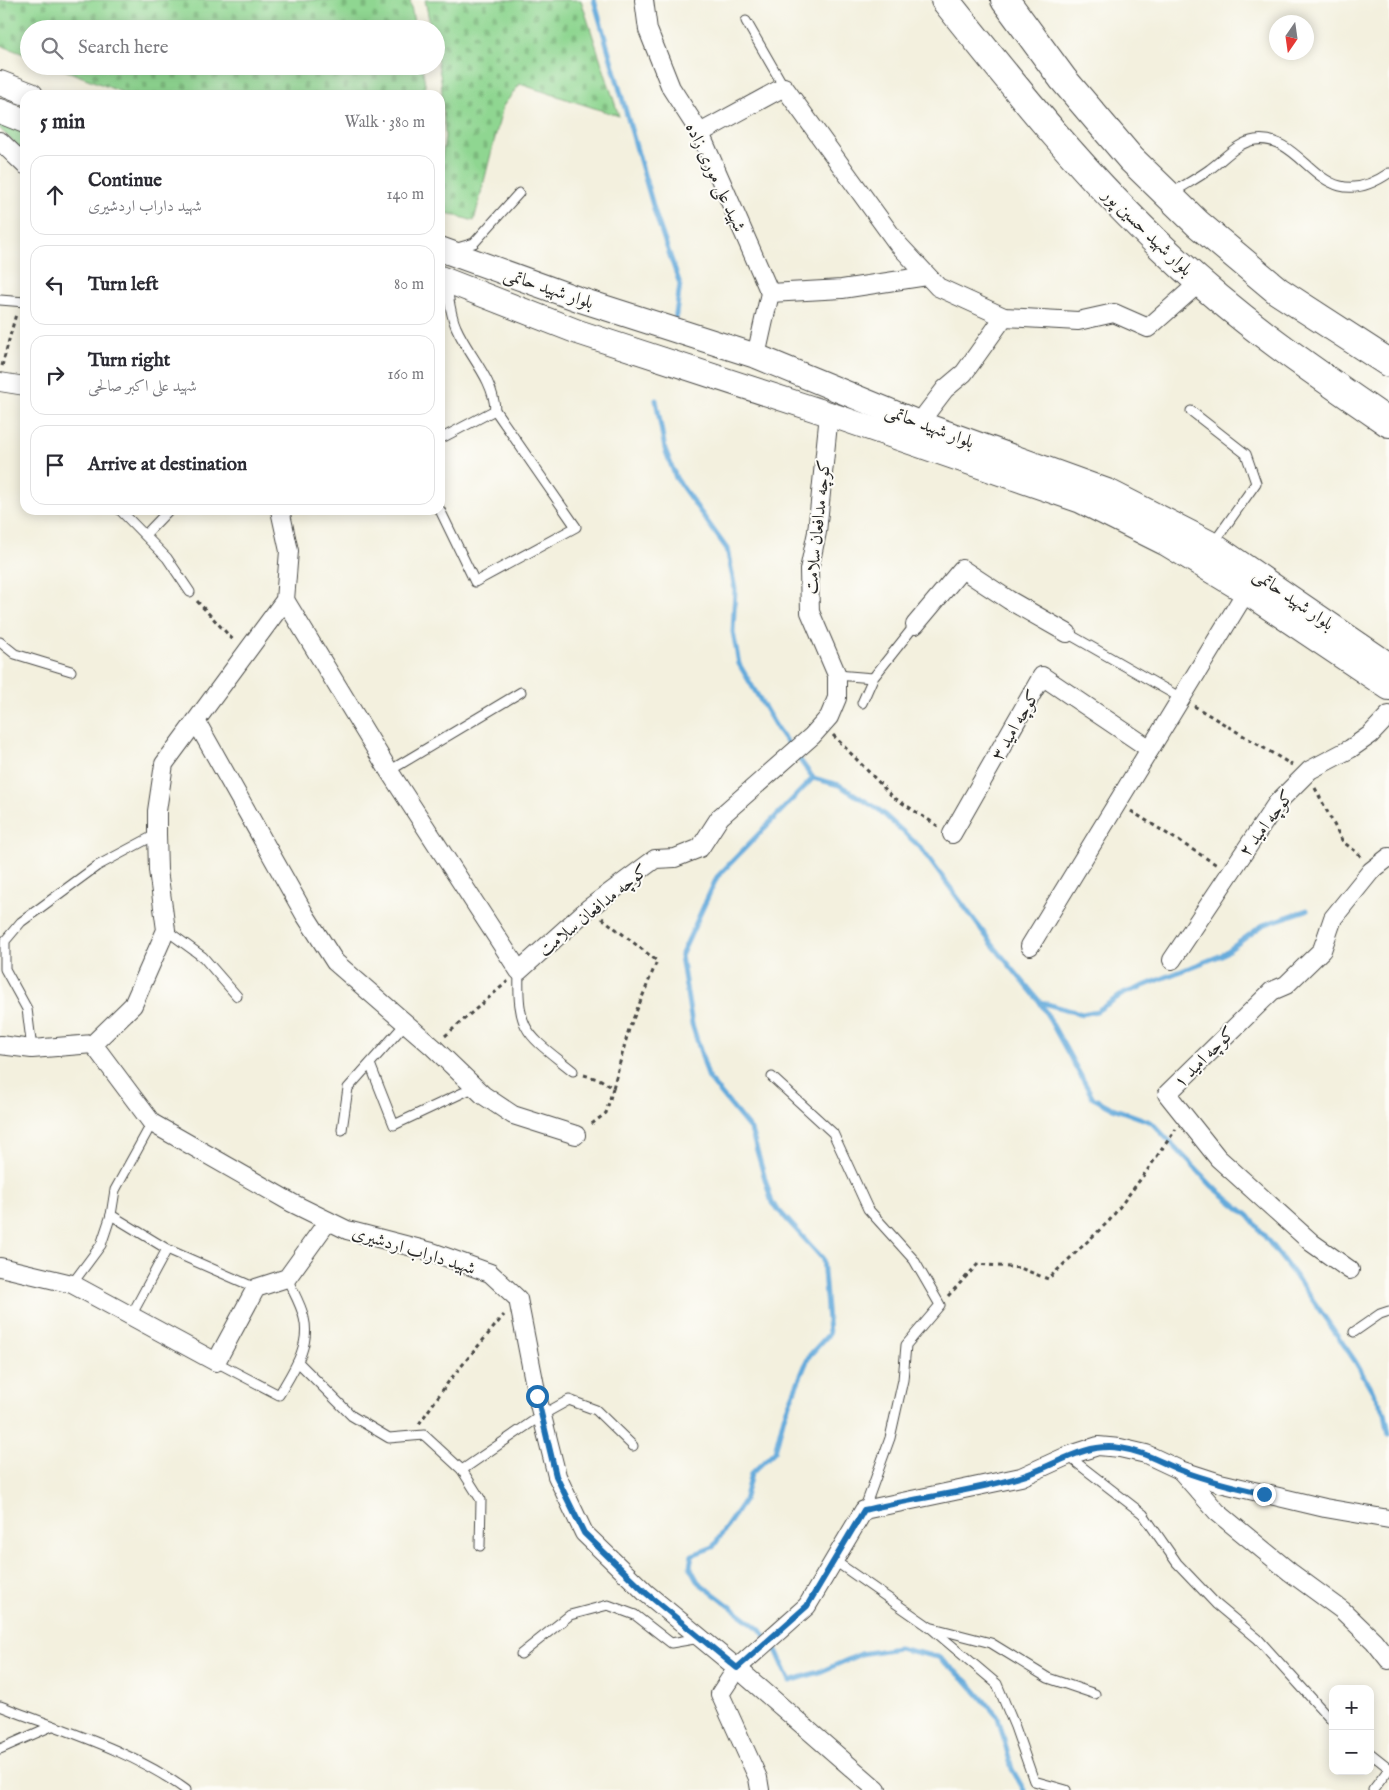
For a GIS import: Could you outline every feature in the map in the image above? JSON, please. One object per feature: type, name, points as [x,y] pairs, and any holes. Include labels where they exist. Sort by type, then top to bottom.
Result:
[{"type":"main road","name":"بلوار شهيد حسین پور","points":[[945,0],[1035,113],[1105,192],[1200,282],[1247,322],[1318,374],[1389,422]]},
{"type":"main road","points":[[1005,0],[1063,80],[1131,159],[1198,224],[1278,291],[1389,363]]},
{"type":"main road","points":[[0,83],[20,91]]},
{"type":"main road","points":[[0,110],[20,119]]},
{"type":"main road","name":"بلوار شهید حاتمی","points":[[445,265],[581,300],[756,356],[919,423],[1110,492],[1212,544],[1252,583],[1389,688]]},
{"type":"main road","name":"بلوار شهید حاتمی","points":[[445,266],[578,332],[829,414],[1081,501],[1165,543],[1252,583],[1388,664]]},
{"type":"street","name":"شهید علی موری زاده","points":[[644,0],[648,30],[671,88],[700,133],[770,293]]},
{"type":"street","points":[[700,133],[784,88],[897,243],[927,276],[938,287],[1004,317],[1078,321],[1114,313],[1148,328],[1200,282]]},
{"type":"street","points":[[0,141],[20,160]]},
{"type":"street","points":[[756,356],[770,293],[842,289],[927,276]]},
{"type":"street","points":[[919,423],[945,389],[964,373],[1004,317]]},
{"type":"street","points":[[0,382],[20,385]]},
{"type":"street","name":"کوچه مدافعان سلامت","points":[[519,971],[589,908],[654,859],[675,858],[700,848],[720,817],[739,797],[788,757],[829,717],[837,698],[837,675],[810,612],[809,570],[817,532],[829,414]]},
{"type":"street","points":[[0,1044],[32,1049],[93,1044],[133,1005],[166,930],[158,870],[157,834],[157,811],[164,764],[286,600],[289,551],[281,515]]},
{"type":"street","points":[[915,625],[962,569],[1008,600],[1067,633]]},
{"type":"street","points":[[1030,946],[1252,583]]},
{"type":"street","points":[[286,600],[389,771],[519,971]]},
{"type":"street","name":"کوچه امید ۳","points":[[952,834],[1042,676],[1150,749]]},
{"type":"street","name":"کوچه امید ۲","points":[[1172,960],[1277,803],[1310,770],[1364,740],[1389,715]]},
{"type":"street","points":[[196,721],[305,915],[335,962],[433,1047],[475,1087],[513,1115],[576,1135]]},
{"type":"street","name":"کوچه امید ۱","points":[[1350,1270],[1312,1243],[1218,1158],[1167,1094],[1272,991],[1286,986],[1322,950],[1333,918],[1371,871],[1389,857]]},
{"type":"street","name":"شهید داراب اردشیری","points":[[93,1044],[152,1123],[292,1203],[347,1230],[432,1252],[490,1273],[518,1300]]},
{"type":"street","points":[[0,1267],[72,1284],[216,1362],[256,1288],[287,1278],[328,1221]]},
{"type":"street","points":[[518,1300],[556,1476],[584,1533],[646,1593],[737,1668],[877,1790]]},
{"type":"street","points":[[760,1790],[758,1778],[720,1694],[737,1668],[807,1606],[864,1510],[1021,1477],[1067,1456],[1098,1446],[1120,1448],[1146,1454],[1180,1470],[1220,1483],[1264,1494],[1389,1519]]},
{"type":"street","points":[[1180,1470],[1217,1512],[1290,1572],[1342,1610],[1374,1641],[1389,1660]]},
{"type":"lane","points":[[746,21],[784,88]]},
{"type":"lane","points":[[1169,195],[1209,170],[1241,145],[1264,139],[1284,145],[1312,172],[1337,185],[1360,187],[1371,184],[1389,173]]},
{"type":"lane","points":[[445,262],[474,243],[519,193]]},
{"type":"lane","points":[[442,515],[475,582],[576,527],[494,410],[494,400],[487,380],[455,327],[445,279]]},
{"type":"lane","points":[[0,300],[20,301]]},
{"type":"lane","points":[[445,436],[494,410]]},
{"type":"lane","points":[[1191,411],[1246,454],[1256,484],[1212,544]]},
{"type":"lane","points":[[125,515],[167,558],[190,592]]},
{"type":"lane","points":[[145,535],[164,515]]},
{"type":"lane","points":[[862,703],[873,678],[915,625]]},
{"type":"lane","points":[[1067,633],[1181,698]]},
{"type":"lane","points":[[0,642],[15,654],[71,671]]},
{"type":"lane","points":[[837,675],[873,678]]},
{"type":"lane","points":[[389,771],[521,692]]},
{"type":"lane","points":[[32,1049],[27,1009],[5,969],[5,941],[21,922],[97,866],[157,834]]},
{"type":"lane","points":[[166,930],[203,957],[237,996]]},
{"type":"lane","points":[[519,971],[518,999],[524,1024],[531,1037],[573,1071]]},
{"type":"lane","points":[[342,1130],[348,1088],[406,1023]]},
{"type":"lane","points":[[370,1064],[394,1125],[475,1087]]},
{"type":"lane","points":[[772,1077],[833,1133],[868,1209],[914,1260],[940,1305],[906,1345],[903,1380],[890,1438],[864,1510]]},
{"type":"lane","points":[[72,1284],[101,1245],[111,1215],[115,1190],[152,1123]]},
{"type":"lane","points":[[111,1215],[167,1249],[256,1288]]},
{"type":"lane","points":[[131,1316],[167,1249]]},
{"type":"lane","points":[[216,1362],[279,1395],[298,1362],[306,1341],[304,1318],[287,1278]]},
{"type":"lane","points":[[1354,1332],[1380,1314],[1389,1311]]},
{"type":"lane","points":[[298,1362],[352,1416],[389,1438],[424,1435],[462,1470],[481,1500],[480,1546]]},
{"type":"lane","points":[[462,1470],[542,1415],[569,1400],[596,1410],[633,1446]]},
{"type":"lane","points":[[1067,1456],[1143,1514],[1177,1563],[1216,1604],[1258,1639],[1329,1718]]},
{"type":"lane","points":[[835,1561],[931,1628],[996,1684],[1015,1727],[1034,1781],[1066,1790]]},
{"type":"lane","points":[[521,1654],[570,1615],[608,1605],[635,1615],[671,1643],[700,1638]]},
{"type":"lane","points":[[931,1628],[991,1643],[1048,1678],[1095,1694]]},
{"type":"lane","points":[[0,1706],[122,1754],[172,1779],[186,1790]]},
{"type":"lane","points":[[0,1749],[52,1726]]},
{"type":"lane","points":[[1373,1790],[1389,1769],[1374,1756]]},
{"type":"path","points":[[0,375],[20,308]]},
{"type":"path","points":[[190,592],[246,654]]},
{"type":"path","points":[[817,730],[893,797],[952,834]]},
{"type":"path","points":[[1117,802],[1230,873]]},
{"type":"path","points":[[576,1135],[606,1113],[630,1029],[657,962],[589,908]]},
{"type":"path","points":[[433,1047],[519,971]]},
{"type":"path","points":[[573,1071],[601,1080],[613,1088]]},
{"type":"path","points":[[940,1305],[978,1264],[1020,1268],[1048,1279],[1109,1220],[1175,1130]]},
{"type":"path","points":[[411,1436],[449,1381],[518,1300]]},
{"type":"green space","points":[[0,0],[410,0],[413,20],[20,20],[20,53],[0,45]]},
{"type":"green space","points":[[425,0],[581,0],[619,116],[520,84],[503,106],[474,221],[445,212],[445,90],[442,90],[440,75],[445,75],[445,20],[429,20]]},
{"type":"green space","points":[[77,75],[424,75],[426,90],[116,90]]},
{"type":"green space","points":[[0,118],[20,126],[20,147],[0,129]]},
{"type":"waterway","points":[[594,0],[656,216],[680,284],[675,322]]},
{"type":"waterway","points":[[656,400],[665,449],[676,478],[727,549],[735,589],[733,632],[739,664],[778,730],[813,778],[839,785],[878,809],[920,847],[992,944],[1040,1002],[1093,1098],[1110,1107],[1151,1122],[1212,1186],[1249,1216],[1303,1286],[1355,1361],[1385,1413],[1389,1435]]},
{"type":"waterway","points":[[813,778],[717,877],[681,956],[692,1024],[709,1079],[751,1130],[772,1203],[823,1259],[829,1334],[809,1356],[784,1416],[775,1451],[751,1474],[744,1501],[713,1547],[692,1555],[690,1567],[698,1582],[760,1629],[777,1652],[790,1681],[822,1671],[861,1654],[898,1648],[938,1657],[967,1681],[998,1717],[1012,1769],[1024,1790]]},
{"type":"waterway","points":[[1040,1002],[1082,1014],[1097,1011],[1123,994],[1222,955],[1263,925],[1307,910]]},
{"type":"route","points":[[537,1396],[556,1476],[584,1533],[646,1593],[737,1668],[807,1606],[864,1510],[1021,1477],[1067,1456],[1098,1446],[1120,1448],[1146,1454],[1180,1470],[1220,1483],[1264,1494]]}]
